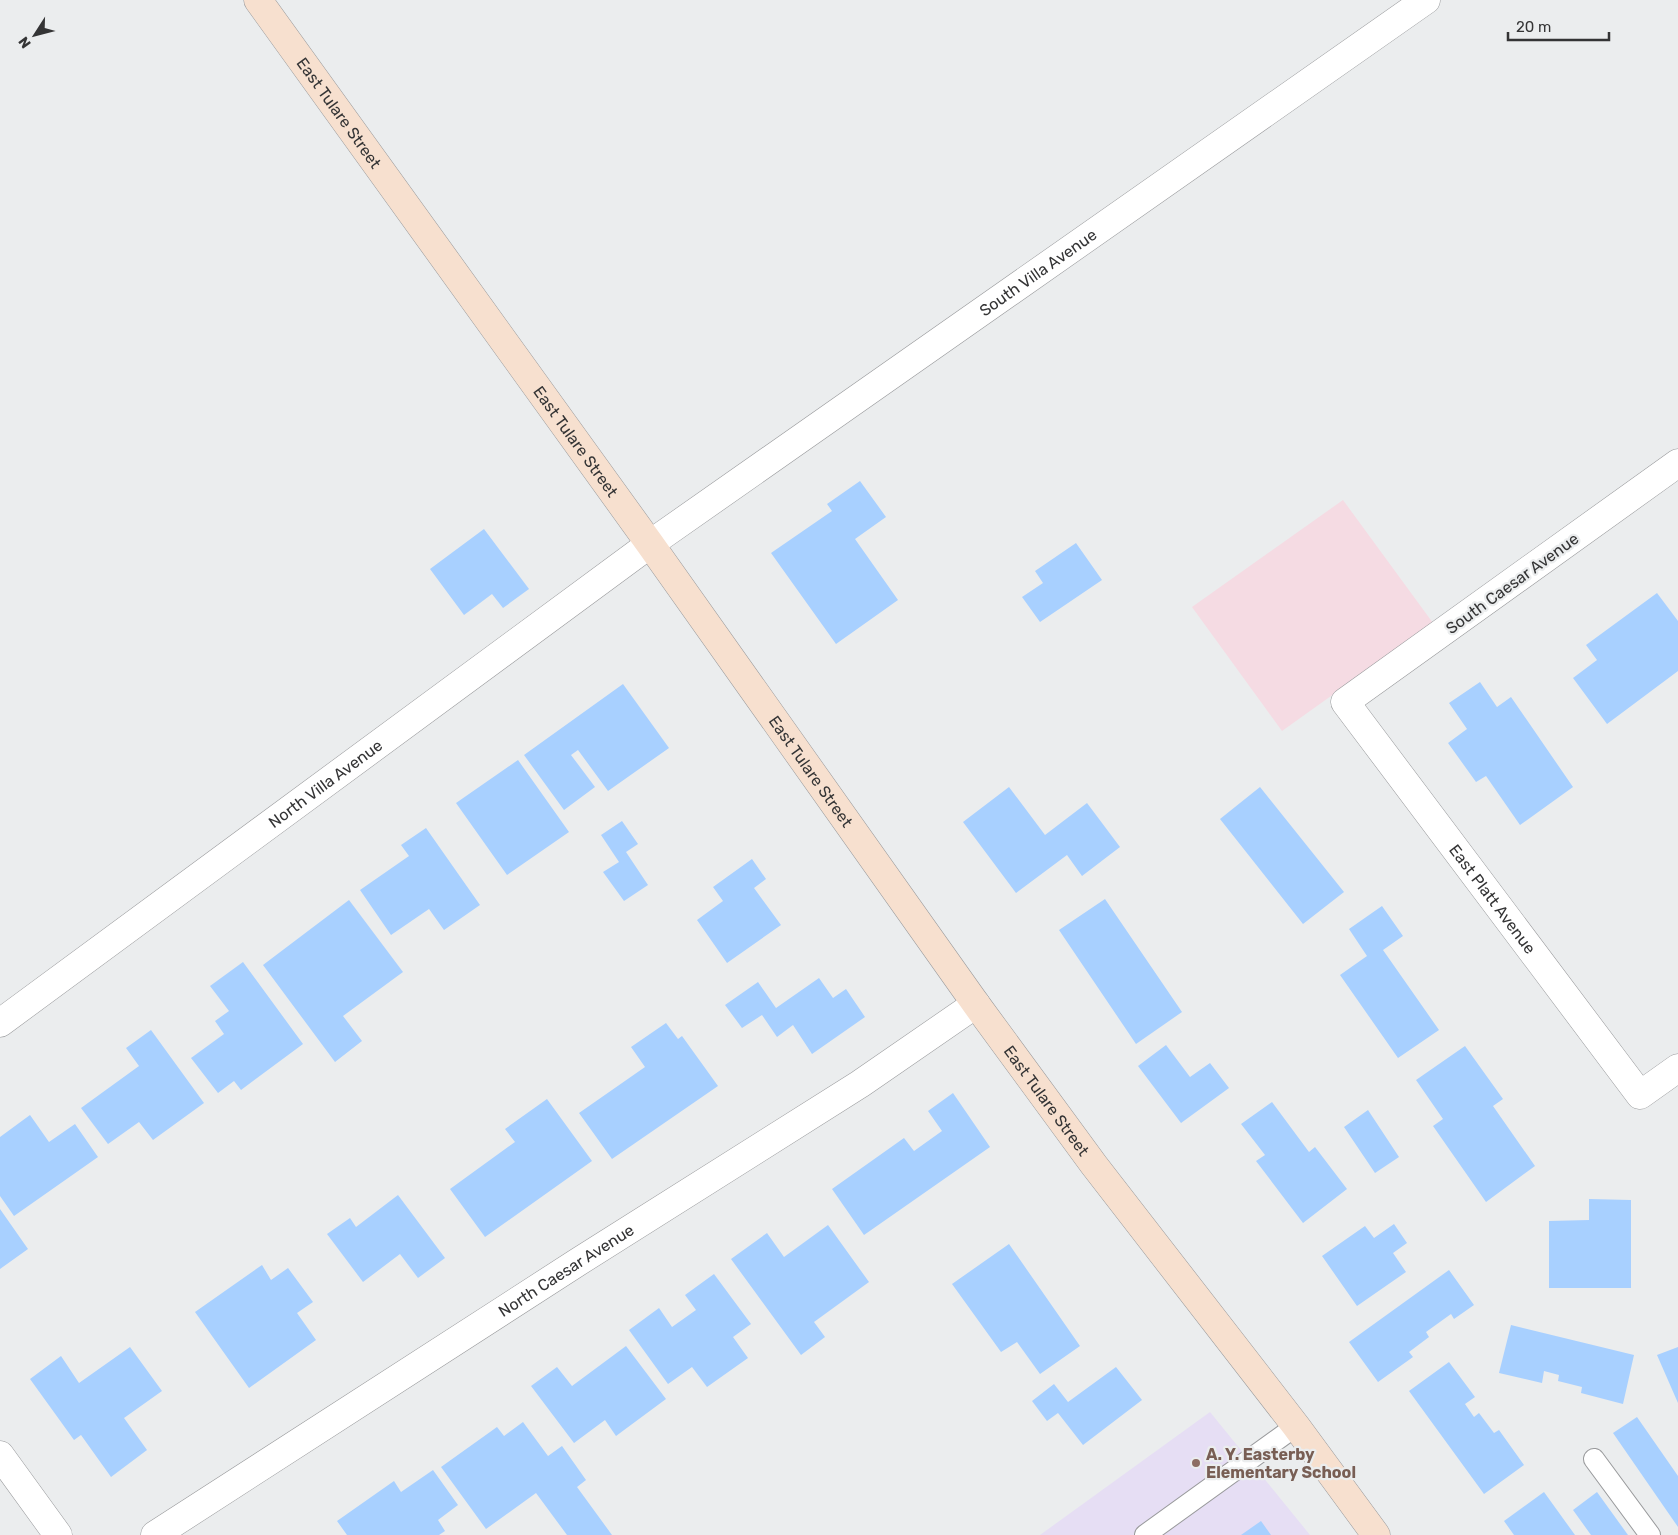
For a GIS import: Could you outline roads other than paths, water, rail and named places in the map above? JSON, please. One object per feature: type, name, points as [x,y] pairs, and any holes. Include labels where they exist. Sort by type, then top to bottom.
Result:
[{"type":"main road","name":"East Tulare Street","points":[[258,0],[650,544],[976,1004],[1094,1165],[1296,1426],[1376,1535]]},
{"type":"street","name":"South Villa Avenue","points":[[650,544],[1426,0]]},
{"type":"street","name":"South Caesar Avenue","points":[[1345,702],[1678,463]]},
{"type":"street","name":"North Villa Avenue","points":[[0,1023],[650,544]]},
{"type":"street","name":"East Platt Avenue","points":[[1345,702],[1640,1095],[1678,1068]]},
{"type":"street","name":"North Caesar Avenue","points":[[155,1535],[578,1262],[852,1089],[976,1004]]},
{"type":"street","points":[[0,1455],[58,1535]]},
{"type":"lane","points":[[1145,1535],[1296,1426]]},
{"type":"lane","points":[[1594,1458],[1650,1535]]},
{"type":"place","name":"A. Y. Easterby Elementary School","points":[[1196,1463]]}]
